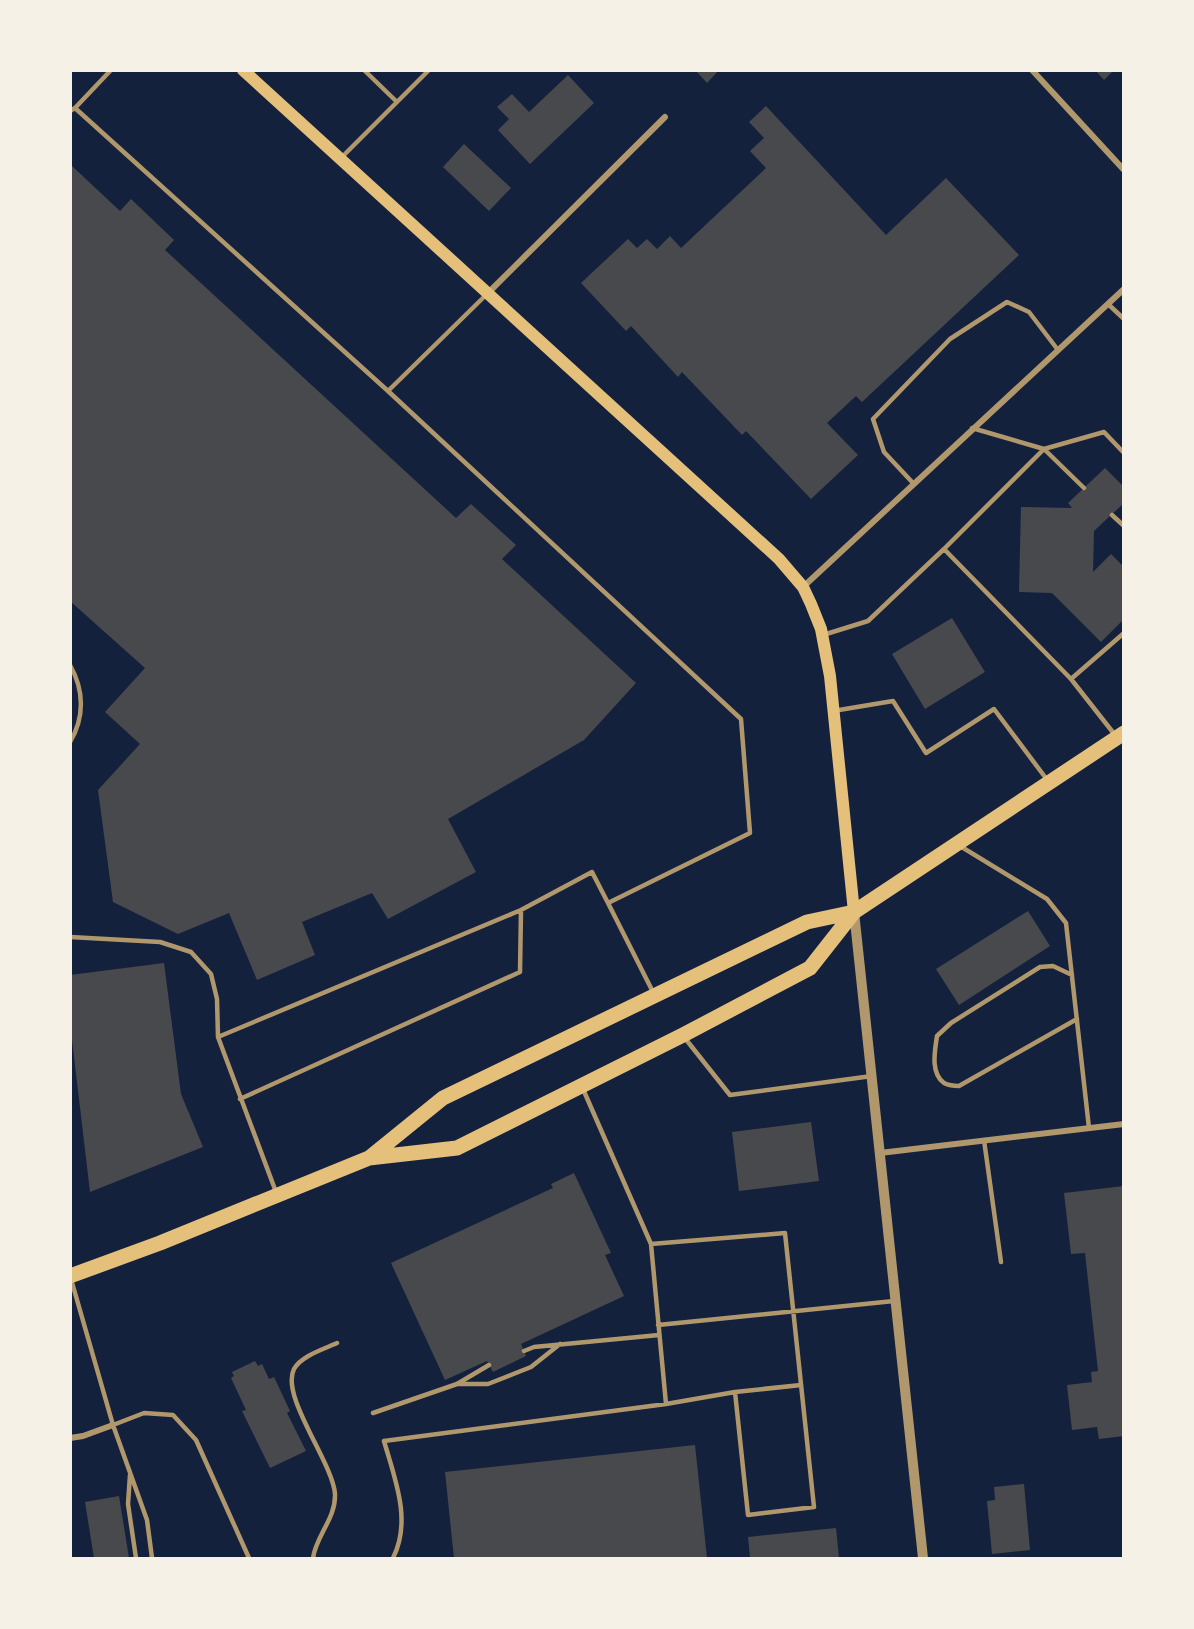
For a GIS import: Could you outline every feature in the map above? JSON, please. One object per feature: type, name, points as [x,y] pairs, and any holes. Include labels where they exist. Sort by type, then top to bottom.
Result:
[{"type":"main road","points":[[243,70],[779,559],[802,587],[812,604],[822,636],[830,676],[854,912]]},
{"type":"main road","points":[[70,1277],[149,1248],[369,1158],[457,1148],[683,1035],[810,968],[854,912],[1120,735]]},
{"type":"main road","points":[[369,1158],[443,1098],[807,922],[854,912]]},
{"type":"street","points":[[1032,70],[1124,170]]},
{"type":"street","points":[[487,294],[665,117]]},
{"type":"street","points":[[802,587],[1124,289]]},
{"type":"street","points":[[854,912],[924,1558]]},
{"type":"street","points":[[880,1153],[1124,1124]]},
{"type":"street","points":[[70,1438],[83,1436],[113,1425]]},
{"type":"lane","points":[[111,70],[73,110],[388,391],[741,719],[750,833],[608,903]]},
{"type":"lane","points":[[364,70],[397,102]]},
{"type":"lane","points":[[340,159],[429,70]]},
{"type":"lane","points":[[388,391],[487,294]]},
{"type":"lane","points":[[913,483],[884,452],[873,419],[950,339],[1007,302],[1029,312],[1058,350]]},
{"type":"lane","points":[[1108,304],[1124,319]]},
{"type":"lane","points":[[972,428],[1044,448],[1084,488]]},
{"type":"lane","points":[[822,636],[868,621],[944,549],[1044,448],[1104,432],[1124,453]]},
{"type":"lane","points":[[1112,514],[1124,526]]},
{"type":"lane","points":[[944,549],[1071,679],[1120,735]]},
{"type":"lane","points":[[1071,679],[1124,633]]},
{"type":"lane","points":[[70,665],[79,681],[82,708],[76,734],[70,742]]},
{"type":"lane","points":[[833,711],[893,702],[926,753],[994,709],[1049,783]]},
{"type":"lane","points":[[957,844],[1047,899],[1066,923],[1089,1128]]},
{"type":"lane","points":[[218,1037],[521,910],[592,872],[655,996]]},
{"type":"lane","points":[[240,1099],[520,972],[521,910]]},
{"type":"lane","points":[[70,937],[160,942],[191,952],[211,974],[217,999],[218,1037],[278,1196]]},
{"type":"lane","points":[[1072,975],[1053,966],[1040,967],[951,1023],[937,1036],[934,1058],[938,1075],[945,1083],[959,1086],[1077,1019]]},
{"type":"lane","points":[[683,1035],[730,1095],[872,1076]]},
{"type":"lane","points":[[582,1087],[651,1244],[666,1404]]},
{"type":"lane","points":[[984,1140],[1001,1262]]},
{"type":"lane","points":[[651,1244],[785,1233],[814,1507],[748,1515],[735,1392]]},
{"type":"lane","points":[[70,1277],[113,1425],[147,1520],[152,1558]]},
{"type":"lane","points":[[658,1325],[896,1300]]},
{"type":"lane","points":[[524,1351],[534,1347],[659,1335]]},
{"type":"lane","points":[[313,1558],[315,1545],[332,1515],[335,1494],[326,1465],[296,1402],[292,1384],[294,1369],[307,1358],[337,1343]]},
{"type":"lane","points":[[457,1384],[488,1384],[531,1367],[561,1344]]},
{"type":"lane","points":[[373,1413],[457,1384],[489,1365]]},
{"type":"lane","points":[[393,1558],[400,1544],[402,1505],[384,1441],[666,1404],[735,1392],[801,1385]]},
{"type":"lane","points":[[113,1425],[144,1413],[173,1415],[196,1440],[249,1558]]},
{"type":"lane","points":[[130,1473],[128,1504],[136,1558]]},
{"type":"building","points":[[695,70],[719,70],[707,83]]},
{"type":"building","points":[[1095,70],[1114,70],[1104,80]]},
{"type":"building","points":[[568,75],[594,103],[530,164],[498,130],[509,119],[497,107],[512,94],[529,112]]},
{"type":"building","points":[[766,106],[886,235],[946,178],[1019,255],[862,402],[856,396],[827,423],[858,455],[811,499],[746,431],[742,435],[682,372],[678,377],[631,326],[626,331],[581,283],[628,239],[637,248],[647,239],[657,249],[670,236],[681,248],[766,168],[750,151],[764,138],[749,122]]},
{"type":"building","points":[[464,144],[511,188],[489,211],[443,167]]},
{"type":"building","points":[[72,166],[120,211],[131,199],[174,240],[165,250],[456,518],[471,504],[516,545],[502,559],[636,683],[584,740],[448,819],[476,872],[388,919],[372,893],[302,922],[315,955],[257,980],[229,913],[178,934],[113,902],[98,790],[140,744],[105,712],[145,668],[70,601]]},
{"type":"building","points":[[1105,468],[1124,487],[1124,503],[1094,531],[1093,572],[1111,554],[1124,567],[1124,619],[1101,642],[1052,593],[1019,592],[1021,507],[1072,508],[1068,503]]},
{"type":"building","points":[[952,618],[985,672],[925,709],[892,654]]},
{"type":"building","points":[[1028,911],[1050,946],[959,1005],[936,969]]},
{"type":"building","points":[[164,963],[181,1094],[203,1147],[90,1192],[70,1023],[70,975]]},
{"type":"building","points":[[811,1122],[819,1181],[739,1191],[732,1132]]},
{"type":"building","points":[[574,1173],[611,1253],[605,1255],[624,1296],[521,1344],[526,1356],[493,1372],[487,1361],[445,1380],[391,1263],[553,1188],[551,1184]]},
{"type":"building","points":[[1124,1186],[1124,1436],[1099,1439],[1097,1427],[1072,1430],[1067,1385],[1092,1382],[1091,1372],[1098,1371],[1085,1253],[1071,1254],[1064,1193]]},
{"type":"building","points":[[255,1361],[258,1366],[262,1364],[269,1379],[274,1377],[290,1411],[287,1413],[306,1451],[270,1468],[242,1411],[246,1410],[231,1378],[234,1376],[232,1372]]},
{"type":"building","points":[[695,1445],[707,1558],[454,1558],[445,1472]]},
{"type":"building","points":[[1024,1484],[1030,1550],[992,1554],[987,1501],[995,1500],[994,1487]]},
{"type":"building","points":[[119,1496],[129,1558],[94,1558],[85,1502]]},
{"type":"building","points":[[836,1528],[839,1558],[750,1558],[748,1537]]}]
